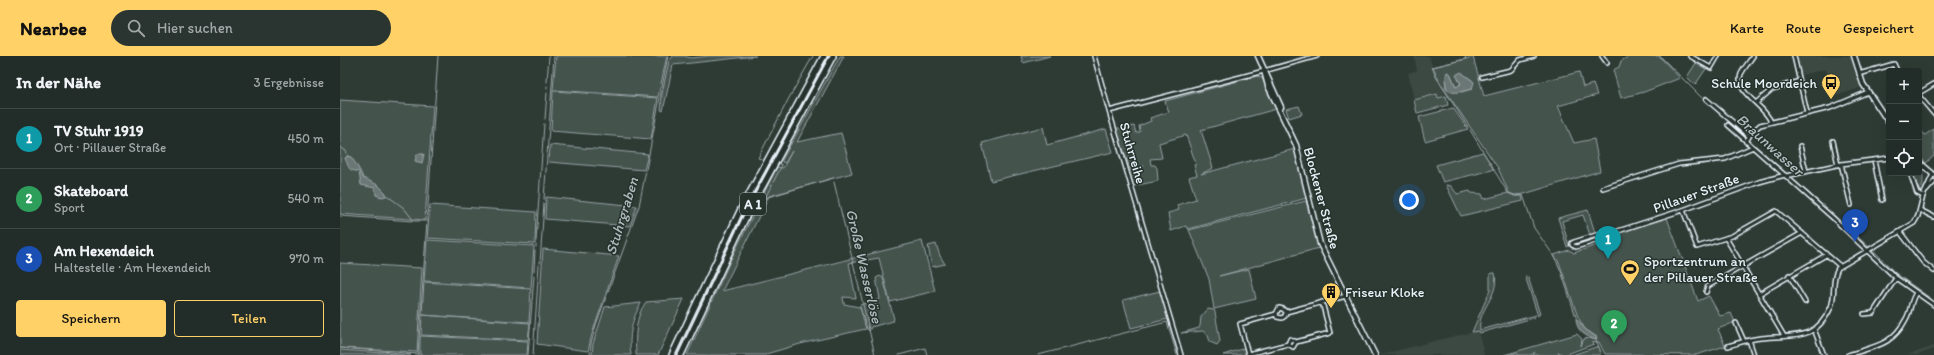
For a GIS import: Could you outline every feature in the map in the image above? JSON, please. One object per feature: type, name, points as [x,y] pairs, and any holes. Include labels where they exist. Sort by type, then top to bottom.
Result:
[{"type":"highway","name":"A 1","points":[[672,355],[740,211],[824,56]]},
{"type":"highway","name":"A 1","points":[[681,355],[747,214],[833,56]]},
{"type":"street","points":[[1094,56],[1109,111]]},
{"type":"street","name":"Blockener Straße","points":[[1258,56],[1268,86],[1298,151],[1320,244],[1375,355]]},
{"type":"street","name":"Stuhrreihe","points":[[1181,355],[1109,111],[1264,72],[1317,56]]},
{"type":"street","points":[[1482,77],[1511,70],[1520,60],[1534,56]]},
{"type":"street","points":[[1602,56],[1607,63]]},
{"type":"street","points":[[1690,56],[1711,68],[1718,56]]},
{"type":"street","points":[[1753,56],[1741,74],[1740,82],[1744,91],[1766,111],[1771,122]]},
{"type":"street","points":[[1794,56],[1807,113]]},
{"type":"street","points":[[1854,56],[1859,74],[1868,92],[1886,119]]},
{"type":"street","points":[[1859,74],[1894,64],[1896,68]]},
{"type":"street","points":[[1756,103],[1772,89],[1800,81]]},
{"type":"street","points":[[1922,92],[1934,84]]},
{"type":"street","points":[[1747,141],[1749,136],[1760,125],[1837,105],[1868,92]]},
{"type":"street","points":[[1922,98],[1934,114]]},
{"type":"street","points":[[1706,99],[1749,136]]},
{"type":"street","points":[[1728,125],[1787,176],[1896,278],[1934,305]]},
{"type":"street","points":[[1833,141],[1851,205]]},
{"type":"street","points":[[1800,146],[1806,171]]},
{"type":"street","points":[[1603,188],[1679,164],[1725,159],[1753,147]]},
{"type":"street","name":"Pillauer Straße","points":[[1615,232],[1611,236],[1576,247],[1572,245],[1572,243],[1579,240],[1606,232],[1615,232],[1683,210],[1759,182],[1840,164],[1886,158]]},
{"type":"street","points":[[1874,160],[1882,200]]},
{"type":"street","points":[[1728,346],[1748,340],[1798,336],[1814,329],[1822,321],[1831,306],[1834,296],[1834,278],[1840,266],[1914,223],[1920,210],[1923,196],[1933,175],[1922,165]]},
{"type":"street","points":[[1911,176],[1917,193],[1923,196]]},
{"type":"street","points":[[1923,196],[1934,182]]},
{"type":"street","points":[[1683,210],[1697,247],[1726,238],[1776,212],[1840,266]]},
{"type":"street","points":[[1920,210],[1934,217]]},
{"type":"street","points":[[1900,232],[1923,262],[1934,271]]},
{"type":"street","points":[[1706,292],[1708,286],[1802,233]]},
{"type":"street","points":[[1726,238],[1784,336]]},
{"type":"street","points":[[1759,294],[1789,275],[1826,255]]},
{"type":"street","points":[[1789,275],[1805,302]]},
{"type":"street","points":[[1864,314],[1873,313],[1896,278]]},
{"type":"street","points":[[1848,355],[1885,343],[1892,339],[1906,318],[1916,293]]},
{"type":"street","points":[[1286,312],[1346,296]]},
{"type":"street","points":[[1286,312],[1279,308],[1276,314],[1240,324],[1248,354],[1288,344],[1293,347],[1296,342],[1330,332],[1322,302]]},
{"type":"street","points":[[1276,314],[1277,317],[1282,318],[1286,316],[1286,312]]},
{"type":"street","points":[[1736,323],[1744,341]]},
{"type":"street","points":[[1814,329],[1824,355]]},
{"type":"street","points":[[1288,344],[1290,339],[1296,342]]},
{"type":"street","points":[[1748,340],[1754,355]]},
{"type":"shaded area","points":[[556,56],[667,56],[658,97],[553,90]]},
{"type":"shaded area","points":[[673,56],[684,56],[691,58],[709,56],[756,56],[673,65],[663,111],[661,110],[662,94],[669,61]]},
{"type":"shaded area","points":[[840,56],[844,56],[797,142],[841,133],[852,173],[769,196],[722,291],[922,241],[935,291],[890,302],[879,258],[849,263],[856,298],[843,297],[844,304],[859,307],[860,305],[866,303],[869,312],[874,312],[876,308],[874,301],[880,299],[876,278],[880,276],[883,278],[894,319],[893,321],[871,327],[869,331],[860,307],[866,329],[800,344],[766,355],[687,355],[731,259],[777,167],[783,168],[792,151],[785,163],[782,162],[782,160]]},
{"type":"shaded area","points":[[1021,56],[1050,56],[1023,63]]},
{"type":"shaded area","points":[[1414,56],[1429,56],[1436,77],[1446,96],[1438,98],[1436,94],[1414,100],[1408,73],[1417,70]]},
{"type":"shaded area","points":[[1630,56],[1659,56],[1680,78],[1644,92],[1621,98],[1613,70],[1619,67],[1621,61]]},
{"type":"shaded area","points":[[1796,56],[1850,56],[1860,88],[1832,97],[1826,69],[1801,75]]},
{"type":"shaded area","points":[[1473,57],[1484,96],[1579,72],[1583,87],[1593,84],[1597,95],[1558,106],[1574,143],[1594,139],[1600,171],[1524,194],[1515,195],[1509,193],[1498,168],[1436,77],[1432,67]],"holes":[[[1462,73],[1472,80],[1472,89],[1462,92],[1446,88],[1445,79],[1451,75],[1456,87],[1460,86],[1460,82],[1458,80]]]},
{"type":"shaded area","points":[[1696,63],[1706,69],[1695,85],[1687,77]]},
{"type":"shaded area","points":[[1447,72],[1450,73],[1456,87],[1461,84],[1456,75],[1461,72],[1474,82],[1472,89],[1453,92],[1447,89],[1445,82]]},
{"type":"shaded area","points":[[1257,76],[1262,78],[1276,109],[1201,130],[1213,168],[1201,174],[1295,149],[1307,198],[1188,229],[1186,226],[1171,231],[1168,213],[1179,210],[1177,205],[1196,199],[1189,177],[1197,175],[1194,165],[1196,164],[1186,135],[1159,143],[1162,158],[1150,159],[1151,165],[1155,165],[1157,168],[1158,181],[1133,186],[1128,171],[1144,166],[1130,169],[1116,128],[1121,129],[1134,126],[1136,133],[1140,132],[1139,126],[1151,121],[1150,118],[1169,112],[1165,101]]},
{"type":"shaded area","points":[[553,91],[658,98],[651,139],[551,131]]},
{"type":"shaded area","points":[[1437,94],[1438,98],[1446,96],[1448,105],[1417,113],[1414,100]]},
{"type":"shaded area","points":[[340,100],[433,106],[425,220],[340,214]]},
{"type":"shaded area","points":[[1299,106],[1302,114],[1289,118],[1286,109]]},
{"type":"shaded area","points":[[1453,108],[1468,129],[1425,141],[1419,117]]},
{"type":"shaded area","points":[[1043,127],[1047,145],[1106,129],[1113,152],[991,181],[982,143]]},
{"type":"shaded area","points":[[1934,129],[1934,156],[1926,163],[1922,159],[1922,132],[1925,135]]},
{"type":"shaded area","points":[[550,145],[648,154],[644,170],[549,162]]},
{"type":"shaded area","points":[[1483,152],[1493,167],[1492,170],[1443,182],[1436,165]]},
{"type":"shaded area","points":[[417,154],[424,154],[422,163],[415,161]]},
{"type":"shaded area","points":[[350,156],[358,167],[363,178],[378,185],[386,193],[386,196],[382,197],[376,195],[375,188],[361,185],[359,172],[350,169],[345,158]]},
{"type":"shaded area","points":[[1922,174],[1923,182],[1921,192],[1914,176],[1922,176]]},
{"type":"shaded area","points":[[1446,185],[1451,186],[1457,194],[1470,191],[1471,193],[1482,194],[1484,199],[1508,193],[1515,196],[1522,196],[1523,201],[1461,216]]},
{"type":"shaded area","points":[[546,197],[637,206],[630,226],[545,219]]},
{"type":"shaded area","points":[[1306,201],[1319,248],[1219,276],[1249,269],[1256,299],[1214,309],[1209,279],[1189,230]]},
{"type":"shaded area","points":[[430,205],[536,212],[535,244],[427,238]]},
{"type":"shaded area","points":[[1588,210],[1595,233],[1590,235],[1583,215],[1562,221],[1569,246],[1567,247],[1558,218]]},
{"type":"shaded area","name":"Sportzentrum an der Pillauer Straße","points":[[1667,218],[1698,301],[1709,296],[1720,316],[1731,313],[1735,322],[1718,329],[1725,346],[1696,355],[1605,354],[1599,342],[1592,343],[1594,344],[1564,355],[1558,352],[1559,355],[1533,355],[1535,352],[1531,355],[1519,355],[1517,353],[1504,355],[1577,334],[1582,339],[1581,346],[1584,339],[1589,338],[1596,340],[1597,337],[1585,329],[1578,317],[1559,262],[1554,255],[1569,250],[1574,253],[1616,239],[1617,235],[1621,232]]},
{"type":"shaded area","points":[[427,240],[534,246],[531,288],[424,281]]},
{"type":"shaded area","points":[[936,244],[940,256],[945,264],[932,267],[928,246]]},
{"type":"shaded area","points":[[543,249],[619,256],[592,334],[588,351],[537,344]]},
{"type":"shaded area","points":[[340,263],[422,268],[417,352],[340,348]]},
{"type":"shaded area","points":[[1495,273],[1496,281],[1492,296],[1482,316],[1480,330],[1536,315],[1533,318],[1480,333],[1479,331],[1472,332],[1490,290],[1490,274]]},
{"type":"shaded area","points":[[1525,276],[1528,277],[1540,314],[1538,316]]},
{"type":"shaded area","points":[[424,282],[531,289],[529,322],[422,315]]},
{"type":"shaded area","points":[[1160,291],[1168,319],[1131,328],[1123,300]]},
{"type":"shaded area","points":[[684,299],[658,355],[636,355],[638,320],[642,308],[646,302]]},
{"type":"shaded area","points":[[641,303],[635,315],[632,328],[630,341],[631,355],[592,355],[593,344],[605,307]]},
{"type":"shaded area","points":[[1208,309],[1214,310],[1215,312],[1220,341],[1217,345],[1210,342],[1208,335],[1203,331],[1181,333],[1199,328],[1201,317]]},
{"type":"shaded area","points":[[422,315],[530,323],[528,340],[421,335]]},
{"type":"shaded area","points":[[1576,318],[1585,329],[1596,337],[1596,340],[1588,337],[1579,330],[1576,323]]},
{"type":"shaded area","points":[[1479,331],[1484,355],[1380,355],[1446,338]]},
{"type":"shaded area","points":[[420,336],[528,341],[527,355],[420,355]]},
{"type":"shaded area","points":[[1598,346],[1600,355],[1572,355],[1596,347]]},
{"type":"shaded area","points":[[1934,346],[1934,349],[1917,355],[1907,355]]},
{"type":"shaded area","points":[[1245,348],[1247,355],[1223,355]]},
{"type":"shaded area","points":[[340,350],[411,355],[340,355]]},
{"type":"waterway","points":[[418,355],[438,56]]},
{"type":"waterway","points":[[547,82],[549,56]]},
{"type":"waterway","points":[[544,199],[554,56]]},
{"type":"waterway","name":"Stuhrgraben","points":[[590,355],[596,325],[639,206],[668,56]]},
{"type":"waterway","name":"Große Wasserlöse","points":[[761,159],[758,158],[813,56]]},
{"type":"waterway","points":[[1465,56],[1466,59],[1433,67],[1441,85],[1468,127]]},
{"type":"waterway","name":"Braunwasser","points":[[1660,56],[1702,98],[1869,247]]},
{"type":"waterway","points":[[545,119],[547,93]]},
{"type":"waterway","points":[[536,241],[544,124]]},
{"type":"waterway","points":[[1470,130],[1508,193],[1515,196],[1523,195],[1534,228],[1554,256],[1561,271],[1576,317]]},
{"type":"waterway","points":[[340,147],[346,151],[348,157]]},
{"type":"waterway","name":"Große Wasserlöse","points":[[780,164],[782,165],[765,198],[833,178]]},
{"type":"waterway","name":"Große Wasserlöse","points":[[834,182],[875,355]]},
{"type":"waterway","points":[[385,194],[404,208],[414,221],[426,221]]},
{"type":"waterway","points":[[540,263],[544,203]]},
{"type":"waterway","points":[[340,216],[413,221]]},
{"type":"waterway","name":"Braunwasser","points":[[1873,250],[1883,260]]},
{"type":"waterway","points":[[534,271],[535,251]]},
{"type":"waterway","name":"Braunwasser","points":[[1885,262],[1894,272],[1934,301]]},
{"type":"waterway","points":[[533,355],[539,265]]},
{"type":"waterway","points":[[528,355],[534,276]]},
{"type":"waterway","name":"Große Wasserlöse","points":[[1038,355],[1167,322],[1177,355]]},
{"type":"waterway","points":[[1596,340],[1601,352]]},
{"type":"waterway","points":[[340,348],[418,354]]},
{"type":"waterway","name":"Große Wasserlöse","points":[[899,355],[925,348],[927,355]]},
{"type":"place","name":"Schule Moordeich","points":[[1831,100]]},
{"type":"place","name":"Am Hexendeich","points":[[1855,242]]},
{"type":"place","name":"TV Stuhr 1919","points":[[1608,259]]},
{"type":"place","name":"Sportzentrum an der Pillauer Straße","points":[[1630,286]]},
{"type":"place","name":"Friseur Kloke","points":[[1331,309]]},
{"type":"place","name":"Skateboard","points":[[1614,343]]}]
